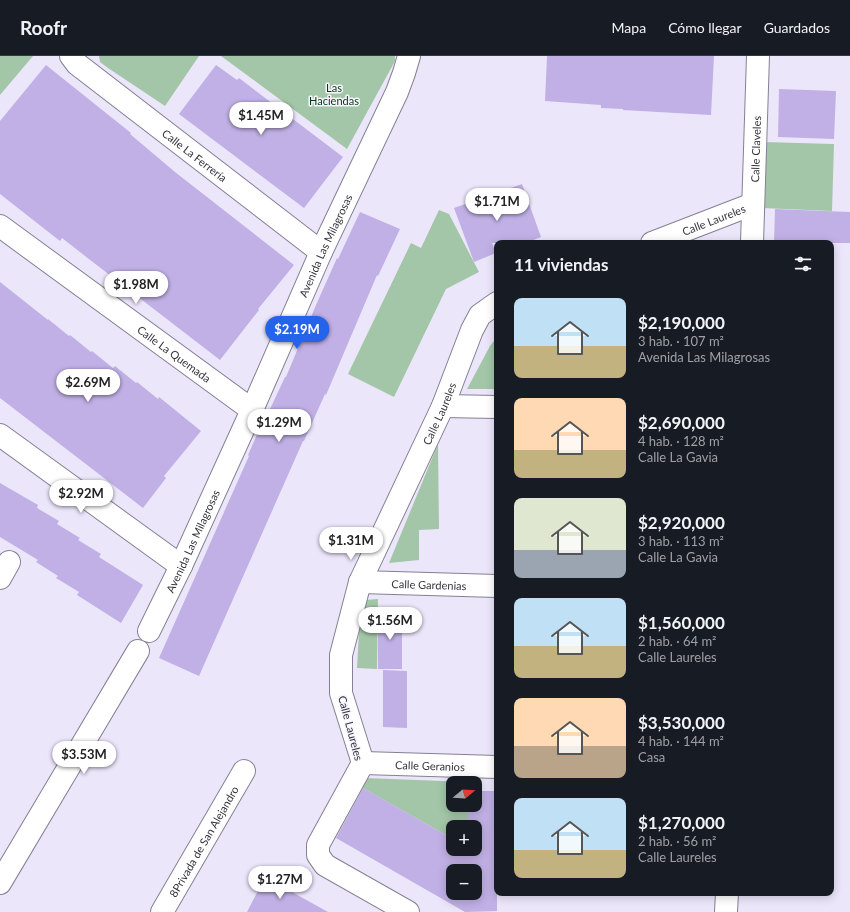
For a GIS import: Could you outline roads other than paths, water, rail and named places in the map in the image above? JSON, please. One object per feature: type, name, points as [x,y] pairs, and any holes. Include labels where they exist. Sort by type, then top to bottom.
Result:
[{"type":"street","name":"Calle La Ferrería","points":[[71,56],[77,64],[321,252]]},
{"type":"street","name":"Avenida Las Milagrosas","points":[[149,631],[181,566],[252,410],[321,252],[397,92],[409,56]]},
{"type":"street","name":"Calle Claveles","points":[[752,240],[758,56]]},
{"type":"street","name":"Calle Laureles","points":[[660,240],[753,204]]},
{"type":"street","name":"Calle La Quemada","points":[[0,226],[252,410]]},
{"type":"street","name":"Calle Laureles","points":[[408,912],[325,865],[318,855],[318,844],[363,763],[341,693],[341,655],[360,582],[443,406],[472,330],[480,314],[494,305]]},
{"type":"street","points":[[443,406],[494,408]]},
{"type":"street","points":[[0,435],[181,566]]},
{"type":"street","name":"Calle Gardenias","points":[[360,582],[494,586]]},
{"type":"street","points":[[0,883],[138,650]]},
{"type":"street","name":"Calle Geranios","points":[[363,763],[494,767]]},
{"type":"street","name":"8Privada de San Alejandro","points":[[162,912],[244,771]]},
{"type":"street","points":[[726,912],[727,896]]},
{"type":"park label","name":"Las Haciendas","points":[[334,93]]}]
